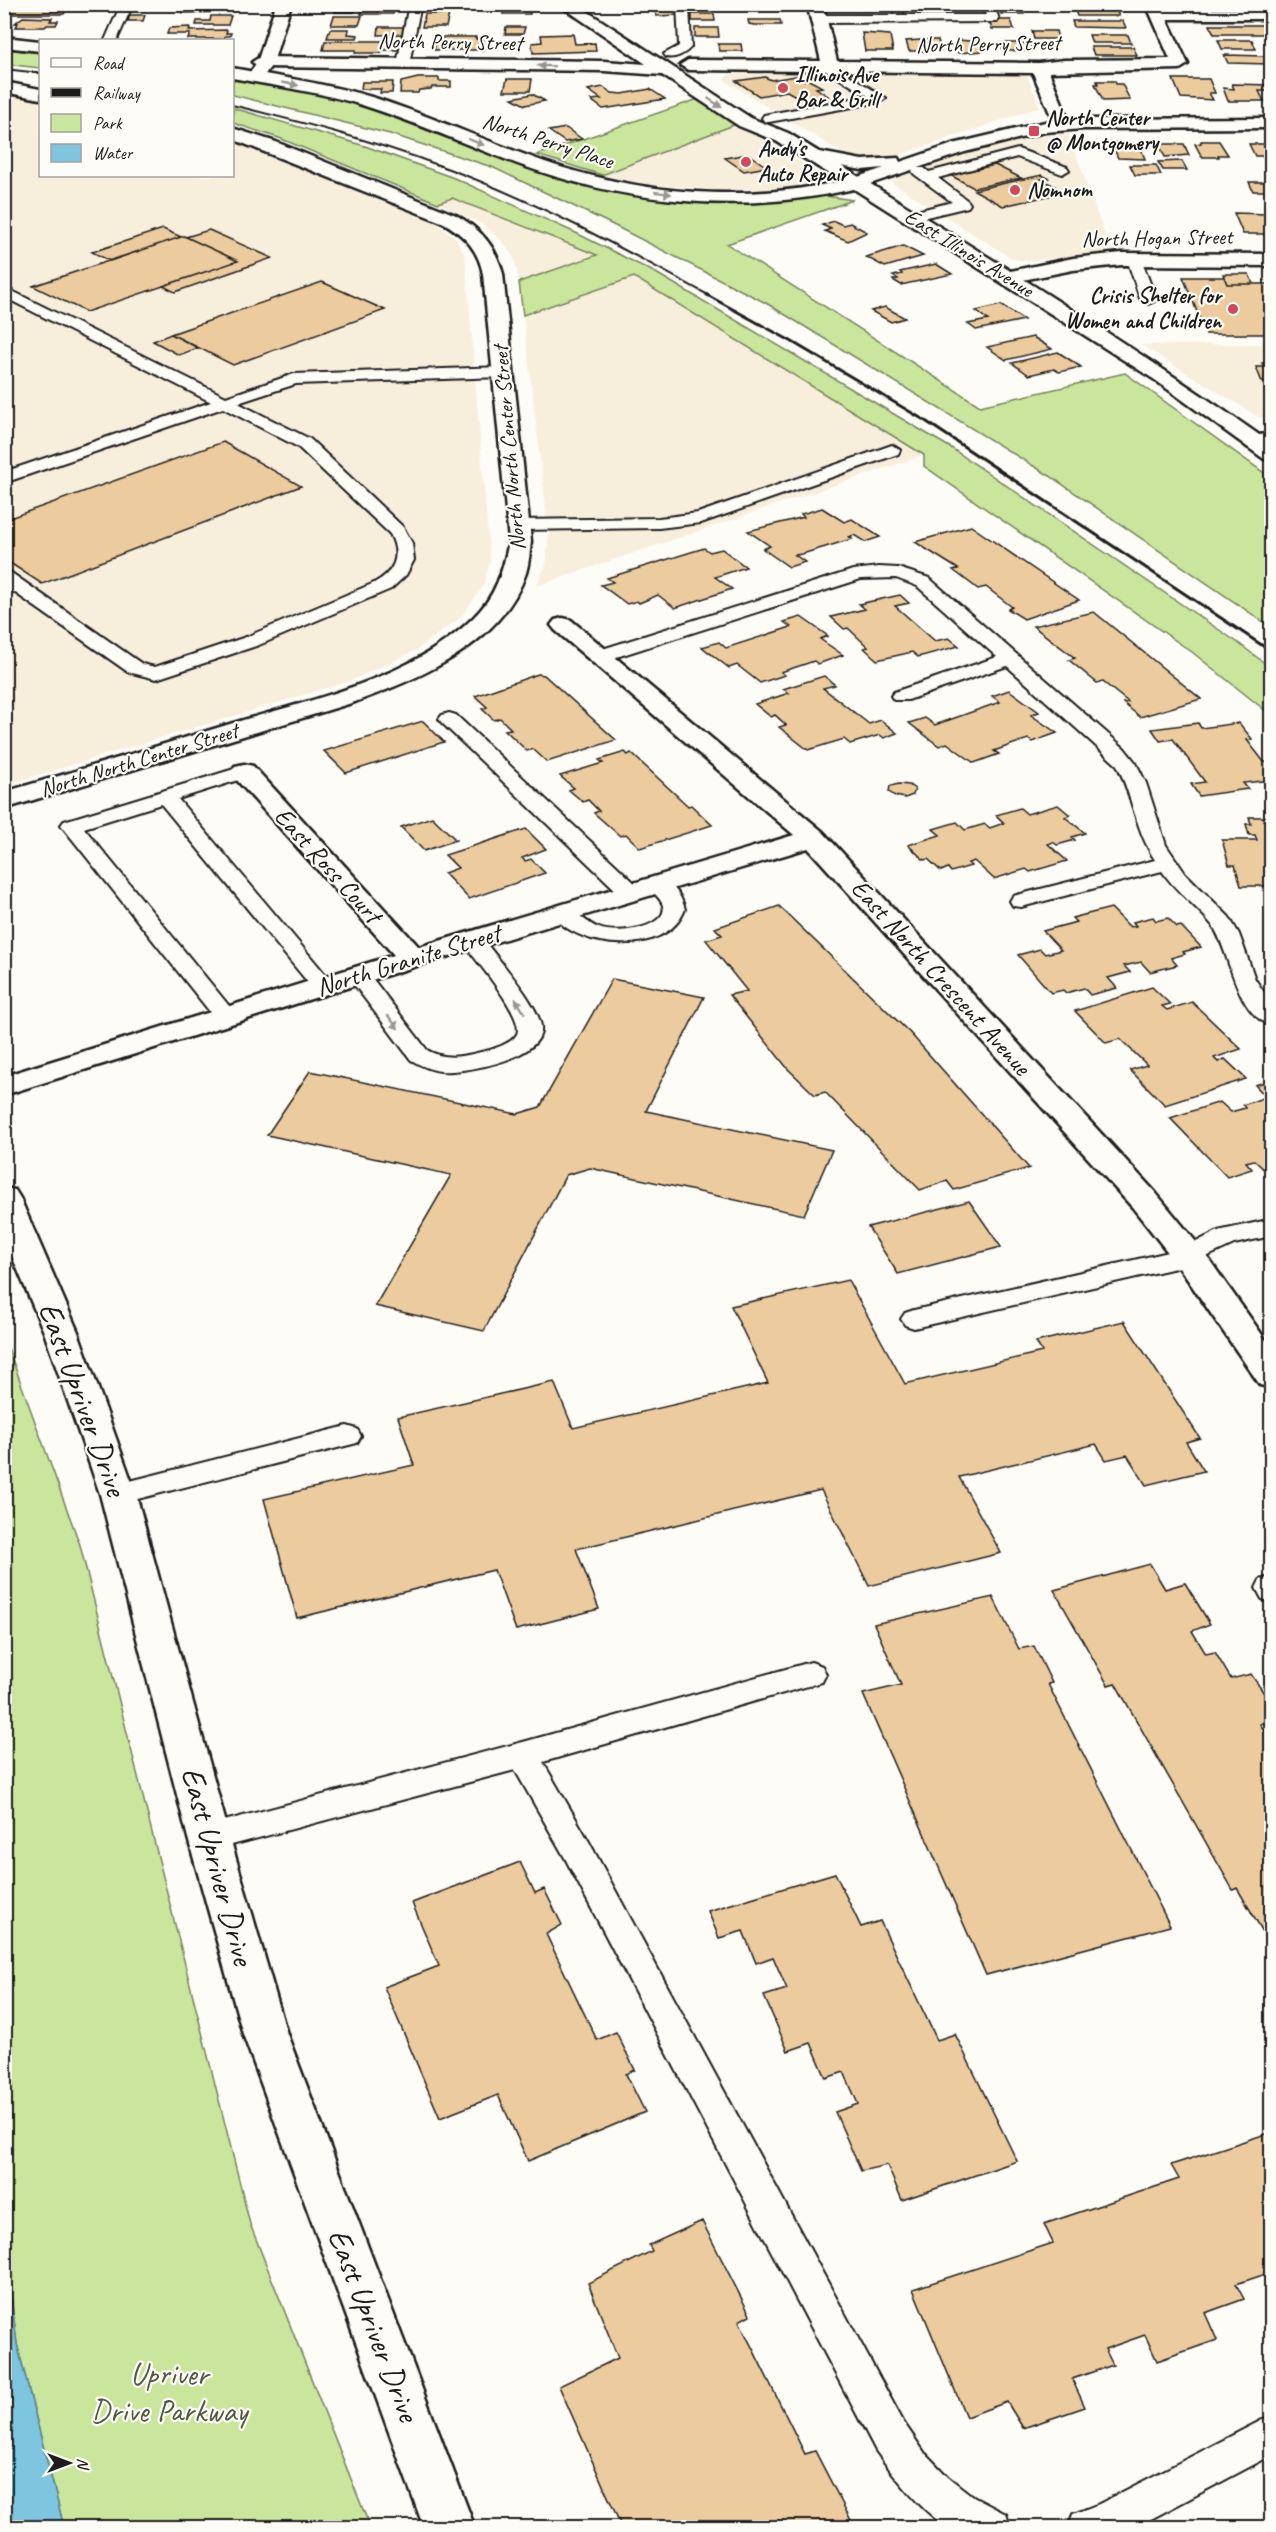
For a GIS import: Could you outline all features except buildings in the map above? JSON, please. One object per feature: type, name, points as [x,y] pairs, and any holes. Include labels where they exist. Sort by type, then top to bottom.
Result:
[{"type":"street","points":[[255,77],[266,63],[284,4]]},
{"type":"street","name":"East Illinois Avenue","points":[[565,4],[629,47],[668,63],[688,65],[720,86]]},
{"type":"street","name":"East Illinois Avenue","points":[[586,4],[745,122],[782,137],[858,183],[1008,277],[1266,445]]},
{"type":"street","points":[[1156,9],[1272,14]]},
{"type":"street","name":"North Perry Street","points":[[688,65],[796,68],[1039,68],[1064,65],[1180,64],[1156,9]]},
{"type":"street","points":[[816,12],[831,68]]},
{"type":"street","points":[[4,42],[39,46]]},
{"type":"street","points":[[604,66],[626,60],[630,56],[629,47]]},
{"type":"street","name":"North Perry Street","points":[[234,62],[604,66],[668,63]]},
{"type":"street","points":[[668,63],[720,86]]},
{"type":"street","name":"North Perry Street","points":[[720,86],[714,77],[716,74],[796,68]]},
{"type":"street","points":[[1039,68],[1063,125]]},
{"type":"street","name":"North Perry Place","points":[[234,73],[311,88],[366,102],[542,167],[611,185],[665,194],[723,197],[825,192],[858,183]]},
{"type":"street","points":[[4,87],[39,94]]},
{"type":"street","name":"East Illinois Avenue","points":[[753,107],[769,118],[782,137]]},
{"type":"street","points":[[858,183],[959,148],[1027,129],[1063,125],[1272,123]]},
{"type":"street","name":"North North Center Street","points":[[4,801],[346,697],[418,668],[447,651],[491,613],[504,595],[518,561],[520,542],[503,372],[491,263],[484,246],[458,223],[433,211],[234,134]]},
{"type":"street","points":[[814,156],[867,164],[959,148]]},
{"type":"street","name":"North Hogan Street","points":[[1008,277],[1073,264],[1134,259],[1272,260]]},
{"type":"street","name":"East North Crescent Avenue","points":[[563,625],[813,838],[1136,1191],[1189,1256],[1272,1376]]},
{"type":"street","name":"East Ross Court","points":[[244,772],[413,958]]},
{"type":"street","name":"North Granite Street","points":[[4,1086],[357,975],[813,838]]},
{"type":"street","name":"East Upriver Drive","points":[[4,1198],[61,1332],[118,1494],[209,1838],[264,2034],[450,2528]]},
{"type":"lane","points":[[111,39],[127,4]]},
{"type":"lane","points":[[403,64],[415,4]]},
{"type":"lane","points":[[668,63],[685,46],[683,4]]},
{"type":"lane","points":[[816,12],[993,19],[987,4]]},
{"type":"lane","points":[[769,118],[880,98],[831,68]]},
{"type":"lane","points":[[992,139],[1018,153],[1062,170]]},
{"type":"lane","points":[[927,177],[1018,153]]},
{"type":"lane","points":[[1006,170],[1041,162]]},
{"type":"lane","points":[[910,217],[963,204],[911,165]]},
{"type":"lane","points":[[941,187],[962,182]]},
{"type":"lane","points":[[1134,259],[1149,299]]},
{"type":"lane","points":[[4,291],[304,443],[397,531],[405,543],[406,559],[396,576],[380,586],[292,627],[156,673],[135,668],[4,576]]},
{"type":"lane","points":[[4,478],[294,379],[503,372]]},
{"type":"lane","points":[[518,525],[659,523],[701,518],[892,450]]},
{"type":"lane","points":[[600,656],[850,577],[879,572],[907,575],[923,582],[1012,658],[1054,699],[1107,741],[1126,763],[1136,783],[1151,835],[1167,863],[1221,922],[1228,934],[1244,979],[1260,1005],[1272,1018]]},
{"type":"lane","points":[[901,696],[1012,658]]},
{"type":"lane","points":[[449,719],[631,892]]},
{"type":"lane","points":[[226,1017],[71,825],[244,772]]},
{"type":"lane","points":[[165,796],[323,986]]},
{"type":"lane","points":[[1021,901],[1167,863]]},
{"type":"lane","points":[[562,913],[577,926],[602,936],[634,936],[659,929],[671,918],[673,907],[671,899],[658,885]]},
{"type":"lane","points":[[357,975],[419,1055],[431,1062],[442,1064],[462,1062],[497,1055],[525,1043],[530,1038],[531,1030],[519,1003],[472,940]]},
{"type":"lane","points":[[914,1319],[1189,1256],[1227,1237],[1272,1227]]},
{"type":"lane","points":[[118,1494],[346,1436]]},
{"type":"lane","points":[[209,1838],[523,1755],[811,1674]]},
{"type":"lane","points":[[523,1755],[587,1869],[890,2437],[906,2463],[928,2488],[955,2508],[992,2528]]},
{"type":"lane","points":[[1087,2528],[1110,2519],[1272,2434]]},
{"type":"shaded area","points":[[741,73],[1026,73],[1040,107],[891,158],[859,160],[850,158],[724,80],[728,75]]},
{"type":"shaded area","points":[[5,94],[39,101],[39,177],[234,177],[234,142],[436,223],[456,238],[465,256],[490,562],[483,586],[461,617],[415,651],[350,681],[5,785]]},
{"type":"shaded area","points":[[739,123],[829,180],[828,183],[786,189],[722,190],[647,184],[602,175]]},
{"type":"shaded area","points":[[1068,132],[1111,252],[1031,261],[1013,259],[891,182],[896,178],[987,147]]},
{"type":"shaded area","points":[[452,198],[598,256],[519,282],[514,258],[503,242],[484,225],[438,203]]},
{"type":"shaded area","points":[[634,277],[924,455],[536,586],[546,565],[549,532],[523,315]]},
{"type":"shaded area","points":[[1271,344],[1271,417],[1259,417],[1141,345]]},
{"type":"green space","points":[[5,49],[39,53],[39,68],[5,64]]},
{"type":"green space","points":[[234,76],[332,96],[377,108],[630,192],[826,196],[853,200],[727,244],[980,406],[1125,373],[1271,478],[1271,627],[1050,476],[766,303],[613,225],[492,167],[390,134],[234,95]]},
{"type":"green space","points":[[701,98],[739,123],[602,175],[537,155]]},
{"type":"green space","points":[[234,108],[365,146],[454,178],[578,234],[656,273],[951,448],[1237,642],[1271,668],[1271,715],[1192,652],[924,466],[924,455],[634,277],[523,315],[519,282],[597,255],[452,198],[438,203],[279,138],[234,123]]},
{"type":"green space","name":"Upriver Drive Parkway","points":[[4,1337],[80,1545],[250,2224],[370,2527],[64,2527],[17,2344],[4,2243]]},
{"type":"water","points":[[5,2243],[17,2344],[64,2527],[5,2527]]},
{"type":"railway","points":[[4,69],[39,73]]},
{"type":"railway","points":[[234,106],[362,140],[473,178],[576,225],[710,296]]},
{"type":"railway","points":[[707,295],[789,340],[924,420],[1272,652]]},
{"type":"place","name":"Illinois Ave Bar & Grill","points":[[783,88]]},
{"type":"place","name":"North Center @ Montgomery","points":[[1034,131]]},
{"type":"place","name":"Andy's Auto Repair","points":[[746,162]]},
{"type":"place","name":"Nomnom","points":[[1015,190]]},
{"type":"place","name":"Crisis Shelter for Women and Children","points":[[1233,309]]}]
